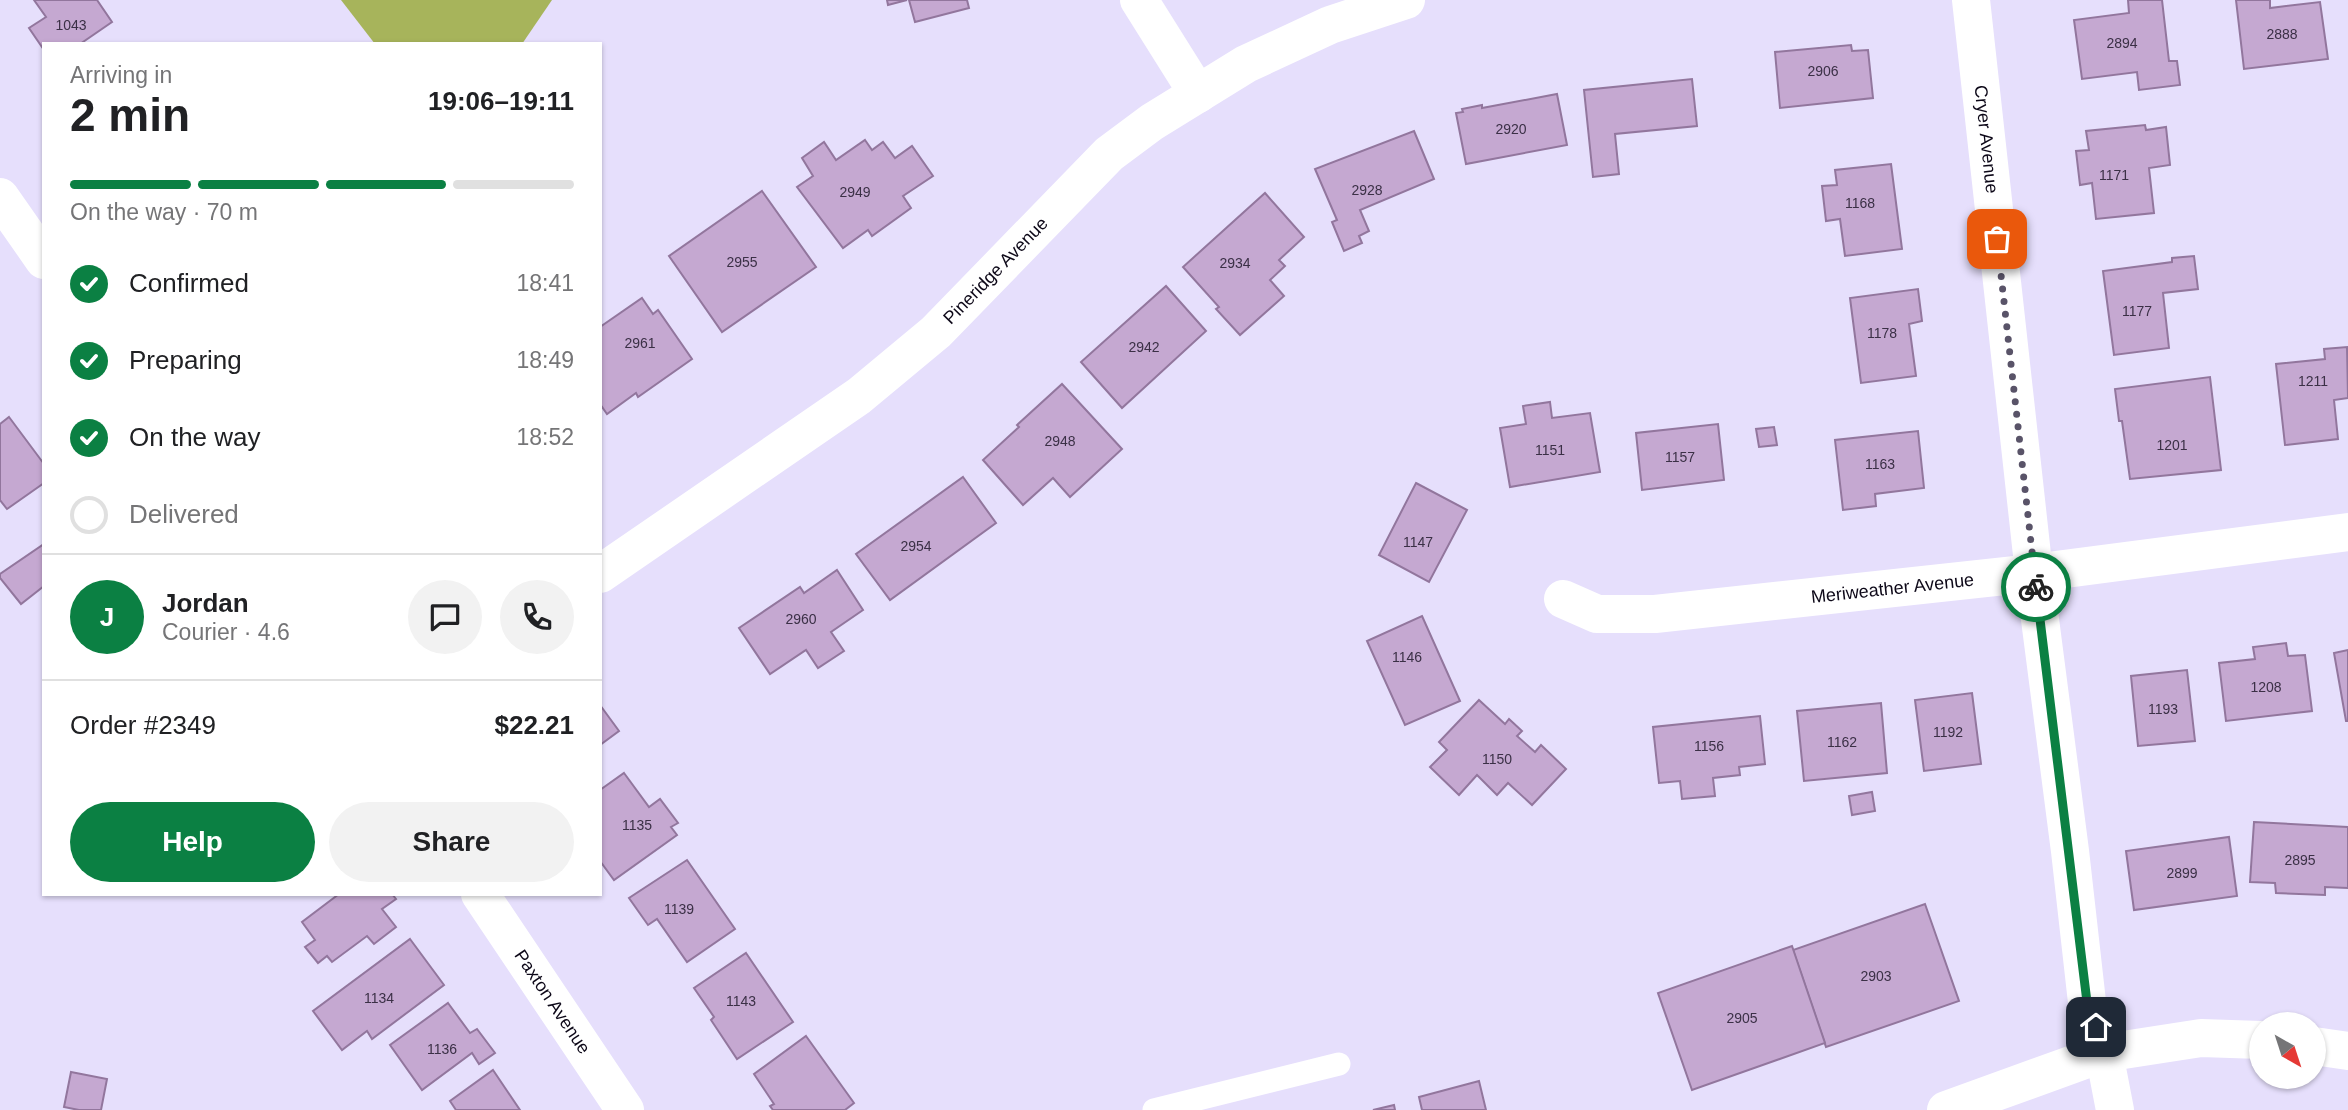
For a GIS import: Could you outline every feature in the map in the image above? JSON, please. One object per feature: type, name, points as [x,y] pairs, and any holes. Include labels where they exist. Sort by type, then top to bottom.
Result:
[{"type":"street","points":[[1139,0],[1198,94]]},
{"type":"street","name":"Pineridge Avenue","points":[[602,573],[859,396],[936,332],[1109,154],[1152,122],[1246,64],[1330,25],[1406,0]]},
{"type":"street","name":"Cryer Avenue","points":[[1970,0],[2034,573],[2087,1002],[2104,1053],[2115,1110]]},
{"type":"street","points":[[0,197],[42,257]]},
{"type":"street","name":"Meriweather Avenue","points":[[1563,599],[1597,614],[1654,614],[2034,573],[2348,533]]},
{"type":"street","name":"Paxton Avenue","points":[[481,896],[625,1110]]},
{"type":"street","points":[[1946,1110],[2104,1053],[2201,1038],[2249,1040]]},
{"type":"street","points":[[2326,1048],[2348,1052]]},
{"type":"lane","points":[[1154,1110],[1339,1064]]},
{"type":"green space","points":[[341,0],[552,0],[523,42],[373,42]]},
{"type":"building","points":[[34,0],[97,0],[112,22],[83,42],[42,42],[42,47],[29,28],[46,17]]},
{"type":"building","points":[[887,0],[907,0],[888,5]]},
{"type":"building","points":[[909,0],[967,0],[969,8],[915,22]]},
{"type":"building","points":[[2128,0],[2162,0],[2169,61],[2177,61],[2180,85],[2139,90],[2137,72],[2082,79],[2074,20],[2129,13]]},
{"type":"building","points":[[2236,0],[2270,0],[2270,8],[2320,2],[2328,59],[2244,69]]},
{"type":"building","points":[[1851,45],[1852,51],[1868,50],[1873,98],[1780,108],[1775,52]]},
{"type":"building","points":[[1692,79],[1697,126],[1615,134],[1619,174],[1593,177],[1584,90]]},
{"type":"building","points":[[1557,94],[1567,145],[1466,164],[1456,113],[1482,105],[1482,108]]},
{"type":"building","points":[[2145,125],[2146,130],[2166,127],[2170,165],[2149,168],[2154,213],[2096,219],[2092,183],[2080,185],[2076,151],[2089,150],[2086,131]]},
{"type":"building","points":[[1414,131],[1434,179],[1360,210],[1369,231],[1359,236],[1362,243],[1344,251],[1332,222],[1337,220],[1315,169]]},
{"type":"building","points":[[865,140],[872,150],[883,142],[895,158],[912,146],[933,176],[903,196],[911,208],[872,236],[868,230],[843,248],[797,187],[813,176],[802,158],[824,142],[836,160]]},
{"type":"building","points":[[1891,164],[1902,249],[1845,256],[1840,219],[1826,221],[1822,186],[1837,185],[1835,170]]},
{"type":"building","points":[[762,191],[816,267],[722,332],[669,256]]},
{"type":"building","points":[[1265,193],[1304,237],[1279,260],[1285,266],[1270,280],[1284,296],[1240,335],[1183,267]]},
{"type":"building","points":[[2194,256],[2198,289],[2163,293],[2169,348],[2114,355],[2103,271],[2172,262],[2172,258]]},
{"type":"building","points":[[1166,286],[1206,331],[1122,408],[1081,362]]},
{"type":"building","points":[[1918,289],[1922,321],[1909,324],[1916,376],[1861,383],[1850,298]]},
{"type":"building","points":[[642,298],[653,314],[658,310],[692,359],[638,397],[636,393],[607,414],[602,407],[602,326]]},
{"type":"building","points":[[2347,347],[2348,398],[2334,400],[2338,439],[2285,445],[2276,364],[2325,359],[2324,349]]},
{"type":"building","points":[[2210,377],[2221,470],[2130,479],[2115,389]]},
{"type":"building","points":[[1062,384],[1122,449],[1070,497],[1053,478],[1023,505],[983,460]]},
{"type":"building","points":[[1550,402],[1552,418],[1590,413],[1600,472],[1510,487],[1500,428],[1526,424],[1523,406]]},
{"type":"building","points":[[9,417],[42,461],[42,484],[7,509],[0,500],[0,424]]},
{"type":"building","points":[[1718,424],[1724,480],[1642,490],[1636,433]]},
{"type":"building","points":[[1774,427],[1777,445],[1759,447],[1756,429]]},
{"type":"building","points":[[1918,431],[1924,488],[1875,494],[1876,506],[1843,510],[1835,440]]},
{"type":"building","points":[[963,477],[996,523],[890,600],[856,554]]},
{"type":"building","points":[[1416,483],[1467,510],[1429,582],[1379,555]]},
{"type":"building","points":[[42,545],[42,588],[21,604],[0,578],[0,574]]},
{"type":"building","points":[[837,570],[863,610],[831,632],[844,651],[818,668],[806,650],[770,674],[739,628],[800,587],[804,593]]},
{"type":"building","points":[[1422,616],[1460,701],[1405,725],[1367,641]]},
{"type":"building","points":[[2286,643],[2288,656],[2305,655],[2312,711],[2226,721],[2219,663],[2255,659],[2253,647]]},
{"type":"building","points":[[2348,650],[2348,721],[2346,721],[2334,653]]},
{"type":"building","points":[[2187,670],[2195,741],[2138,746],[2131,676]]},
{"type":"building","points":[[1972,693],[1981,764],[1924,771],[1915,700]]},
{"type":"building","points":[[1479,700],[1505,724],[1509,719],[1522,731],[1517,736],[1535,752],[1541,745],[1566,769],[1532,805],[1508,783],[1497,795],[1477,775],[1459,795],[1430,767],[1447,750],[1439,742]]},
{"type":"building","points":[[1881,703],[1887,773],[1804,781],[1797,711]]},
{"type":"building","points":[[602,708],[619,731],[602,744]]},
{"type":"building","points":[[1760,716],[1765,764],[1739,767],[1740,775],[1713,778],[1715,796],[1682,799],[1680,781],[1659,783],[1653,727]]},
{"type":"building","points":[[624,773],[649,807],[660,799],[678,823],[671,827],[677,835],[614,880],[602,864],[602,789]]},
{"type":"building","points":[[1872,792],[1875,811],[1852,815],[1849,796]]},
{"type":"building","points":[[2254,822],[2348,827],[2348,888],[2325,887],[2325,895],[2276,893],[2275,883],[2250,882]]},
{"type":"building","points":[[2229,837],[2237,896],[2134,910],[2126,851]]},
{"type":"building","points":[[687,860],[735,929],[687,962],[657,919],[648,925],[629,898]]},
{"type":"building","points":[[336,896],[394,896],[396,899],[382,909],[396,927],[374,944],[367,936],[332,962],[327,956],[318,963],[305,947],[315,940],[302,922]]},
{"type":"building","points":[[1925,904],[1959,1001],[1826,1047],[1793,950]]},
{"type":"building","points":[[410,939],[444,985],[372,1039],[367,1031],[342,1050],[313,1011]]},
{"type":"building","points":[[1792,946],[1825,1043],[1692,1090],[1658,993]]},
{"type":"building","points":[[746,953],[793,1022],[737,1059],[694,988]]},
{"type":"building","points":[[448,1003],[470,1033],[477,1029],[495,1053],[479,1064],[472,1053],[422,1090],[390,1045]]},
{"type":"building","points":[[806,1036],[854,1103],[845,1110],[773,1110],[770,1106],[774,1104],[754,1074]]},
{"type":"building","points":[[493,1070],[520,1110],[456,1110],[450,1101]]},
{"type":"building","points":[[71,1072],[107,1079],[101,1110],[64,1107]]},
{"type":"building","points":[[1479,1081],[1486,1110],[1422,1110],[1419,1097]]},
{"type":"building","points":[[1394,1105],[1395,1110],[1373,1110]]},
{"type":"way so far","points":[[1997,239],[2036,587]]},
{"type":"route","points":[[2036,587],[2087,1002],[2096,1027]]}]
